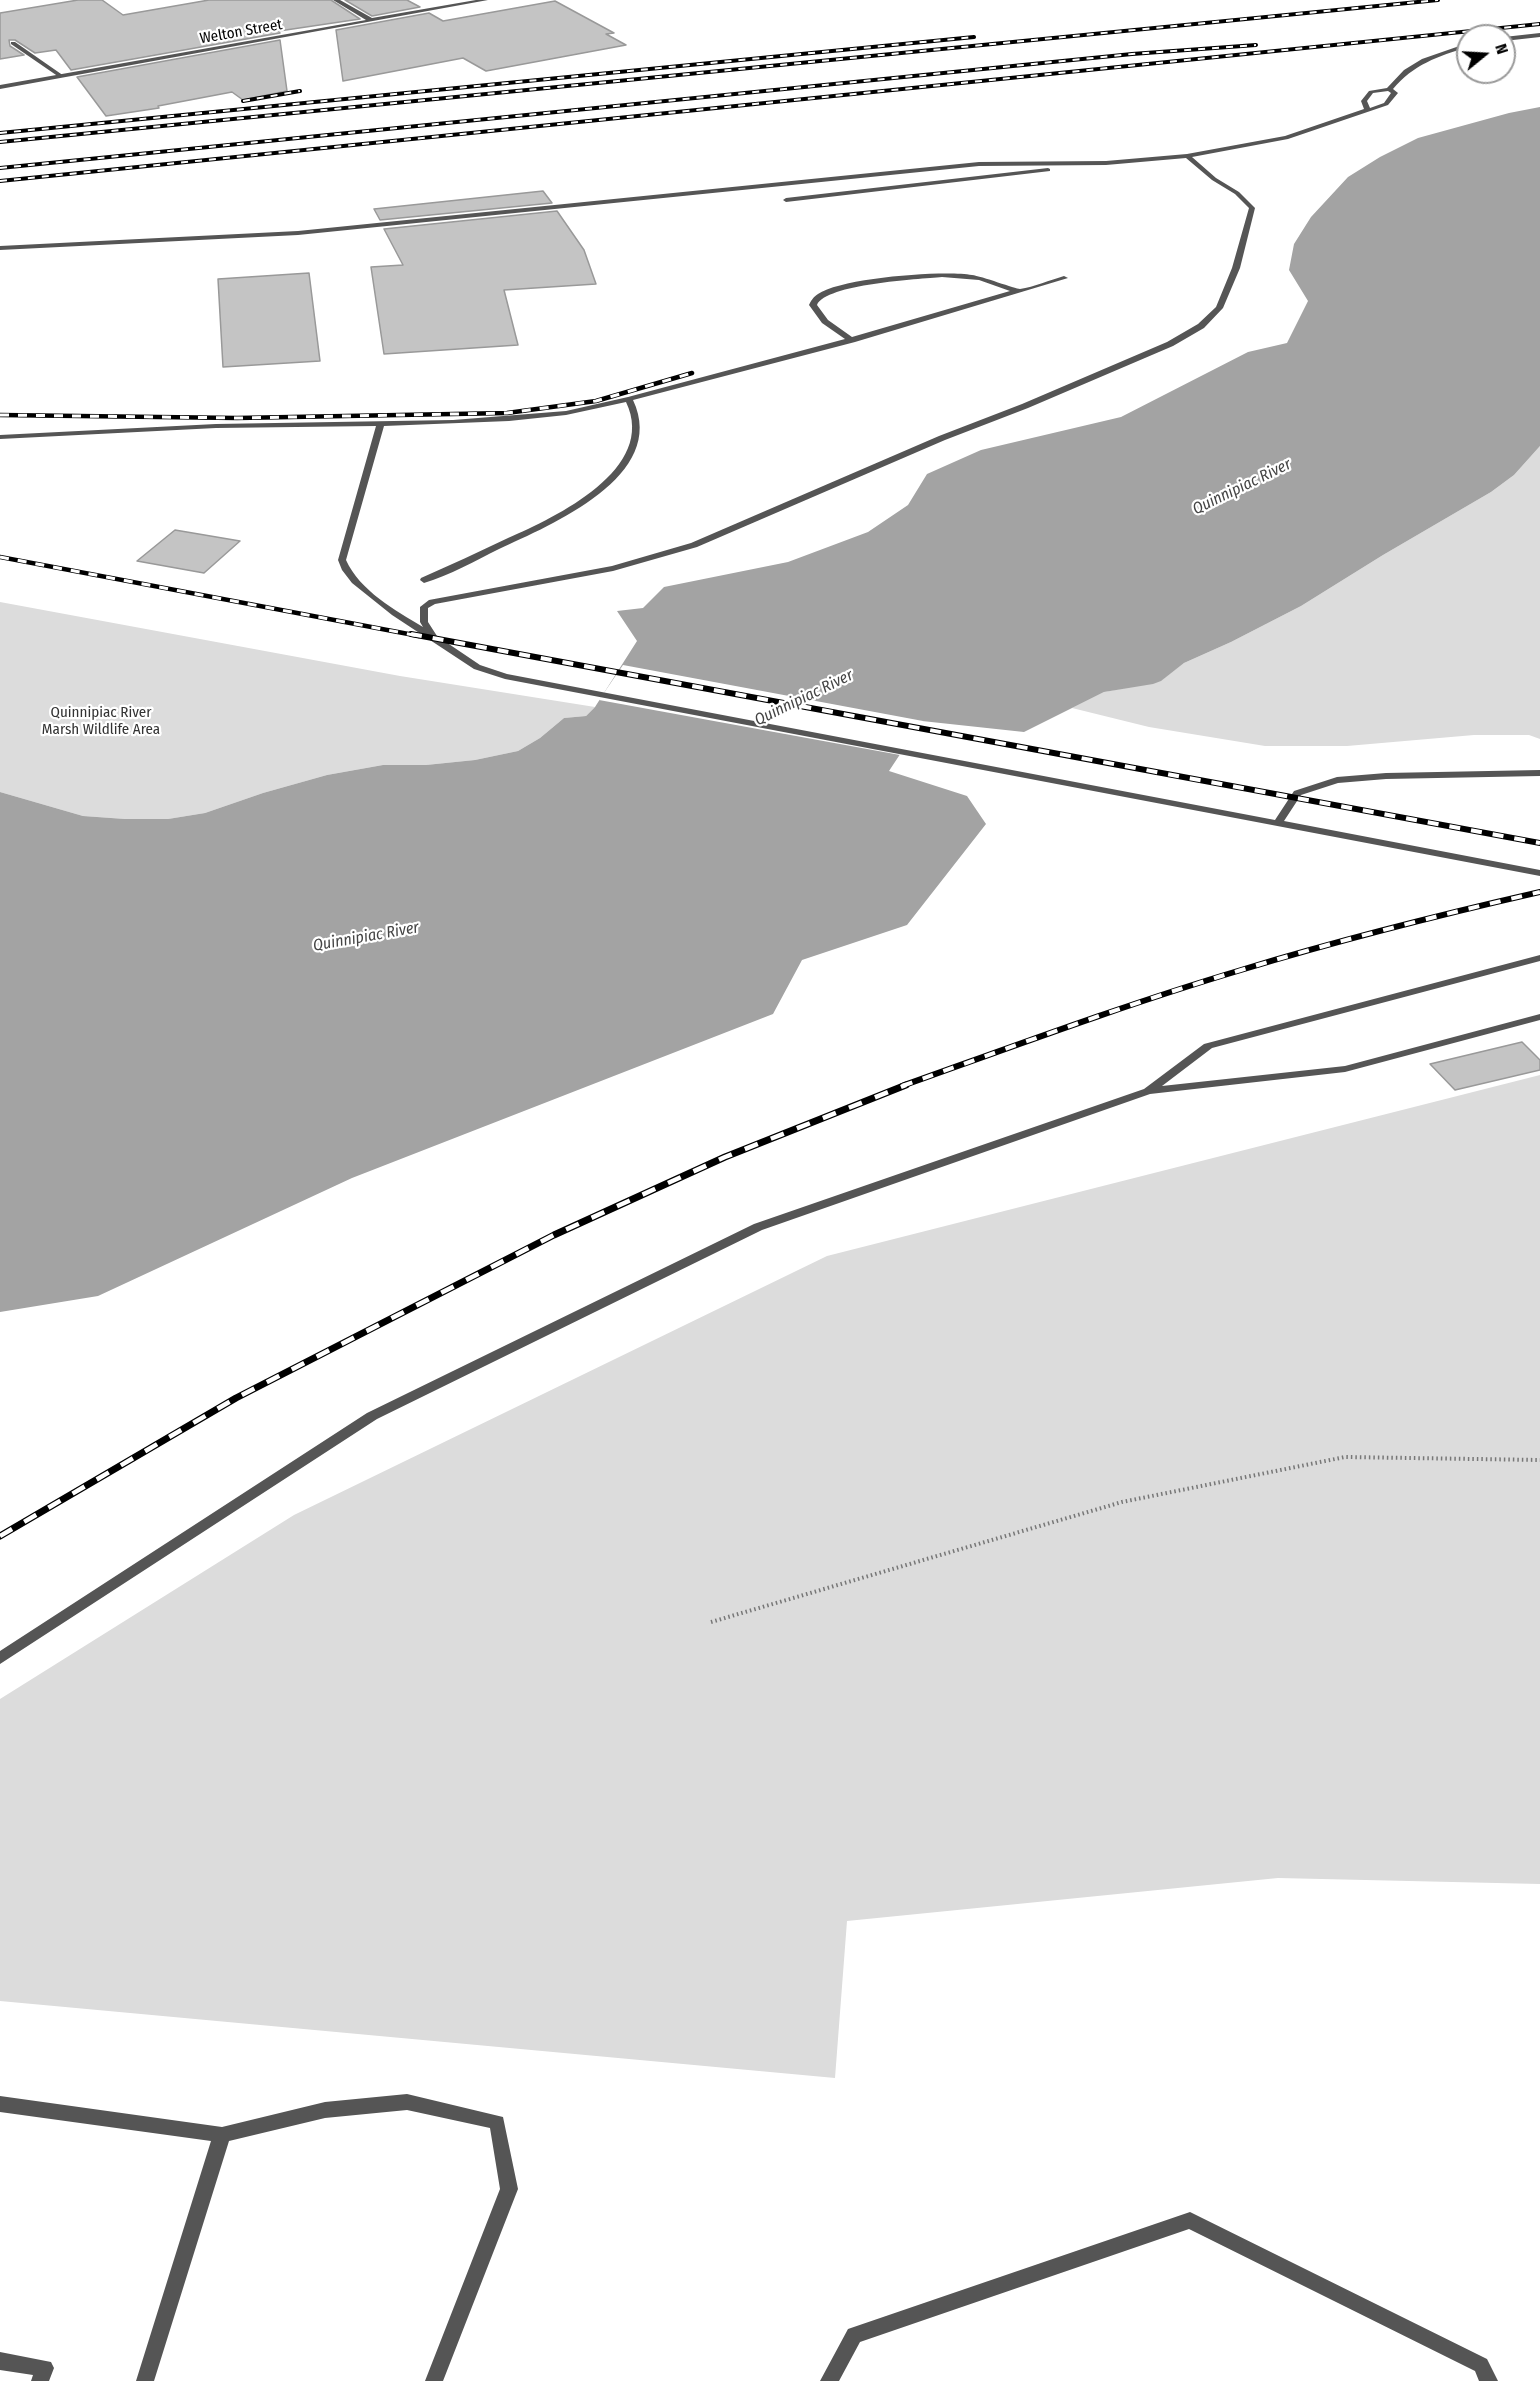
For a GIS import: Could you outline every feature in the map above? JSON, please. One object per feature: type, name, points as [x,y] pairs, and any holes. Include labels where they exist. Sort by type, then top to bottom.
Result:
[{"type":"street","points":[[336,0],[371,20]]},
{"type":"street","name":"Welton Street","points":[[0,87],[485,0]]},
{"type":"street","points":[[1516,38],[1540,35]]},
{"type":"street","points":[[13,43],[61,76]]},
{"type":"street","points":[[1367,109],[1364,101],[1371,92],[1389,89],[1413,64],[1456,49]]},
{"type":"street","points":[[786,200],[1106,163],[1187,156],[1287,138],[1386,104],[1395,93],[1389,89]]},
{"type":"street","points":[[433,638],[422,614],[424,607],[432,602],[613,568],[694,545],[942,438],[1128,363],[1186,335],[1212,317],[1224,299],[1236,268],[1252,208],[1237,193],[1214,179],[1187,156]]},
{"type":"street","points":[[0,248],[298,233],[979,164],[1106,163]]},
{"type":"street","points":[[852,340],[826,323],[813,305],[823,293],[845,288],[954,275],[989,280],[1017,292]]},
{"type":"street","points":[[0,437],[216,426],[533,417],[628,399],[852,340],[1064,278]]},
{"type":"street","points":[[424,580],[542,527],[580,505],[595,493],[621,467],[629,455],[637,434],[639,421],[636,410],[628,399]]},
{"type":"street","points":[[380,423],[342,560],[343,569],[380,602],[477,668],[1012,774],[1540,873]]},
{"type":"street","points":[[1277,824],[1297,793],[1337,780],[1386,776],[1540,773]]},
{"type":"street","points":[[1148,1091],[1208,1046],[1540,958]]},
{"type":"street","points":[[0,1658],[372,1416],[758,1227],[1148,1091],[1346,1069],[1540,1017]]},
{"type":"street","points":[[0,2104],[222,2135],[325,2110],[407,2102],[498,2122],[509,2189],[434,2381]]},
{"type":"street","points":[[145,2381],[222,2135]]},
{"type":"street","points":[[829,2381],[854,2335],[1190,2220],[1481,2365],[1489,2381]]},
{"type":"street","points":[[0,2361],[45,2368],[40,2381]]},
{"type":"path","points":[[711,1622],[1122,1502],[1345,1457],[1540,1460]]},
{"type":"green space","points":[[1540,446],[1540,739],[1529,735],[1474,735],[1347,746],[1265,746],[1149,727],[1072,708],[1104,692],[1160,681],[1184,663],[1301,606],[1491,492],[1514,475]]},
{"type":"green space","name":"Quinnipiac River Marsh Wildlife Area","points":[[0,602],[400,676],[595,707],[586,716],[564,718],[540,738],[518,751],[475,760],[426,765],[383,765],[327,775],[263,793],[205,813],[168,819],[83,816],[0,792]]},
{"type":"green space","points":[[1540,1075],[1540,1884],[1278,1878],[847,1921],[835,2078],[0,2001],[0,1699],[294,1515],[827,1256]]},
{"type":"water","name":"Quinnipiac River","points":[[1540,107],[1540,446],[1514,475],[1491,492],[1301,606],[1184,663],[1161,681],[1104,692],[1024,732],[922,721],[889,771],[967,796],[986,824],[907,925],[802,960],[773,1014],[352,1178],[98,1296],[0,1312],[0,792],[83,816],[168,819],[205,813],[263,793],[327,775],[383,765],[426,765],[475,760],[518,751],[540,738],[564,718],[586,716],[595,707],[637,641],[617,611],[643,608],[664,587],[788,562],[868,532],[908,505],[927,474],[981,450],[1121,417],[1248,352],[1287,343],[1308,301],[1289,270],[1294,244],[1311,217],[1348,177],[1380,157],[1418,138],[1509,113]]},
{"type":"pier","points":[[623,665],[923,721],[900,755],[599,700]]},
{"type":"building","points":[[78,0],[102,0],[123,15],[209,0],[331,0],[360,19],[279,31],[280,33],[71,70],[56,50],[35,53],[15,40],[9,40],[10,46],[24,55],[0,59],[0,13]]},
{"type":"building","points":[[345,0],[407,0],[420,7],[372,16]]},
{"type":"building","points":[[555,1],[614,33],[606,34],[626,45],[486,71],[463,58],[343,81],[336,30],[429,13],[443,21]]},
{"type":"building","points":[[280,40],[287,91],[243,100],[232,92],[158,106],[159,108],[106,116],[77,77]]},
{"type":"building","points":[[543,191],[552,203],[380,220],[374,209]]},
{"type":"building","points":[[557,211],[584,250],[596,284],[504,290],[518,345],[384,354],[371,267],[403,265],[384,229]]},
{"type":"building","points":[[309,273],[320,361],[223,367],[218,279]]},
{"type":"building","points":[[175,530],[240,541],[204,573],[137,561]]},
{"type":"building","points":[[1522,1042],[1540,1060],[1540,1070],[1455,1090],[1430,1064]]},
{"type":"railway","points":[[0,142],[1438,0]]},
{"type":"railway","points":[[0,181],[1540,24]]},
{"type":"railway","points":[[0,133],[974,37]]},
{"type":"railway","points":[[0,168],[1132,54],[1256,45]]},
{"type":"railway","points":[[243,101],[300,91]]},
{"type":"railway","points":[[0,415],[237,418],[507,413],[596,401],[692,373]]},
{"type":"railway","points":[[0,557],[419,636]]},
{"type":"railway","points":[[411,634],[1540,843]]},
{"type":"railway","points":[[902,1086],[1198,983],[1390,928],[1540,892]]},
{"type":"railway","points":[[0,1536],[236,1398],[554,1235],[725,1157],[906,1085]]}]
